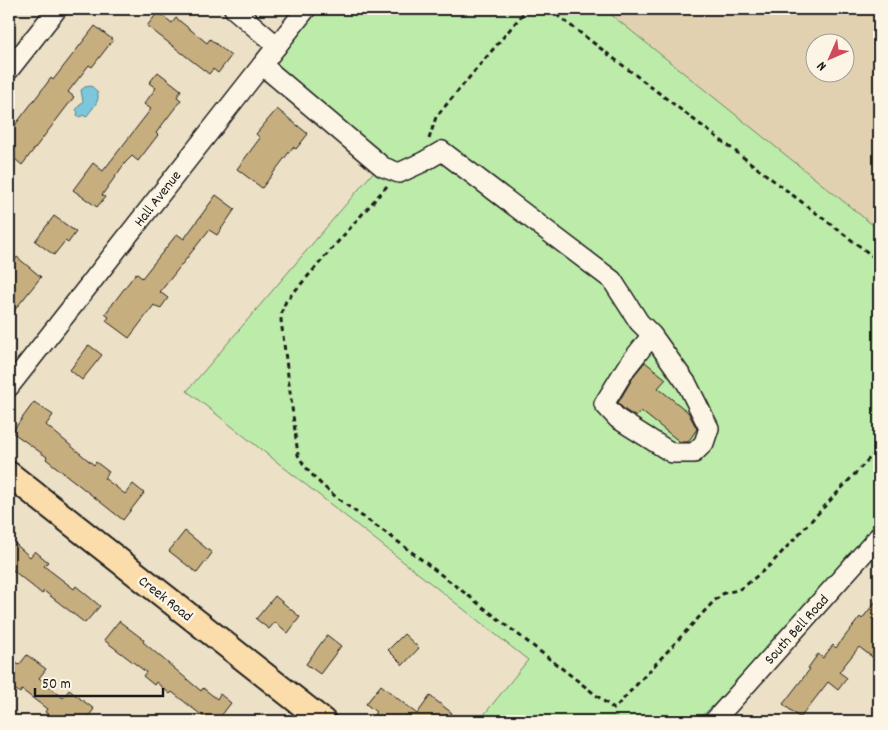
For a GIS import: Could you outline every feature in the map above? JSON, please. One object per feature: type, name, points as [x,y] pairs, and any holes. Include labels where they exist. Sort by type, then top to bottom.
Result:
[{"type":"main road","name":"Creek Road","points":[[9,474],[323,721]]},
{"type":"street","points":[[9,70],[57,9]]},
{"type":"street","points":[[234,9],[277,46]]},
{"type":"street","name":"Hall Avenue","points":[[9,387],[306,9]]},
{"type":"street","points":[[262,65],[383,166],[399,173],[442,151],[612,280],[639,322],[652,335],[687,384],[709,428],[704,443],[694,453],[672,453],[618,419],[604,404],[626,368],[652,335]]},
{"type":"street","name":"South Bell Road","points":[[714,721],[879,536]]},
{"type":"path","points":[[424,144],[430,138],[436,117],[527,9]]},
{"type":"path","points":[[549,9],[879,261]]},
{"type":"path","points":[[399,173],[286,301],[282,311],[281,320],[298,455],[303,464],[334,494],[407,548],[614,709],[714,601],[724,593],[738,590],[746,585],[770,564],[879,448]]},
{"type":"shaded area","points":[[598,9],[879,9],[879,249]]},
{"type":"green space","points":[[308,9],[604,9],[879,230],[879,456],[877,458],[879,460],[879,524],[715,704],[696,721],[479,721],[528,660],[187,391],[376,169],[261,70]]},
{"type":"water","points":[[91,86],[98,94],[97,101],[86,117],[83,115],[80,117],[77,115],[78,112],[76,110],[83,101],[81,90]]},
{"type":"building","points":[[158,12],[172,23],[176,18],[207,43],[210,39],[231,56],[218,73],[213,69],[209,74],[147,26]]},
{"type":"building","points":[[95,26],[113,40],[92,67],[89,65],[68,92],[74,97],[22,165],[9,154],[9,133],[51,78],[53,80]]},
{"type":"building","points":[[158,72],[181,90],[177,97],[181,100],[138,161],[132,156],[125,163],[102,195],[105,197],[97,207],[73,190],[93,163],[103,171],[151,109],[144,104],[156,88],[149,83]]},
{"type":"building","points":[[277,109],[308,134],[296,149],[293,147],[262,188],[237,169],[260,138],[256,134]]},
{"type":"building","points":[[216,195],[235,209],[217,235],[209,230],[160,292],[168,298],[160,309],[154,305],[129,338],[106,321],[109,317],[105,314],[136,273],[142,278],[177,234],[184,239]]},
{"type":"building","points":[[54,216],[76,232],[68,243],[65,241],[54,255],[35,241]]},
{"type":"building","points":[[17,257],[41,277],[9,317],[9,267]]},
{"type":"building","points":[[89,345],[102,355],[82,380],[70,370]]},
{"type":"building","points":[[645,362],[666,379],[658,388],[688,412],[697,429],[688,442],[680,442],[641,411],[636,417],[618,403],[635,374]]},
{"type":"building","points":[[34,402],[53,415],[46,425],[94,465],[96,462],[109,472],[104,478],[125,494],[133,484],[144,493],[123,520],[46,459],[47,457],[12,432]]},
{"type":"building","points":[[185,531],[212,553],[197,573],[169,551]]},
{"type":"building","points":[[9,538],[30,557],[35,551],[48,562],[44,566],[74,589],[76,586],[100,606],[85,623],[44,591],[42,594],[9,567]]},
{"type":"building","points":[[275,596],[300,617],[288,633],[275,622],[269,629],[256,619]]},
{"type":"building","points":[[879,597],[879,662],[859,647],[839,672],[847,678],[838,690],[828,682],[800,718],[783,704],[810,669],[808,668],[818,654],[823,658],[833,645],[836,648],[860,617],[862,619]]},
{"type":"building","points":[[119,621],[144,640],[143,642],[201,691],[203,688],[217,699],[220,694],[231,703],[217,721],[209,721],[172,692],[170,694],[156,682],[154,685],[143,676],[146,672],[104,640]]},
{"type":"building","points":[[404,634],[419,648],[403,665],[388,650]]},
{"type":"building","points":[[327,635],[341,646],[320,674],[306,664]]},
{"type":"building","points":[[27,655],[46,669],[39,678],[63,698],[69,690],[94,709],[85,721],[44,721],[49,715],[45,712],[47,709],[22,690],[20,693],[9,685],[9,668],[14,661],[19,665]]},
{"type":"building","points":[[381,685],[417,714],[430,696],[452,713],[446,721],[384,721],[374,714],[376,712],[366,704]]}]
